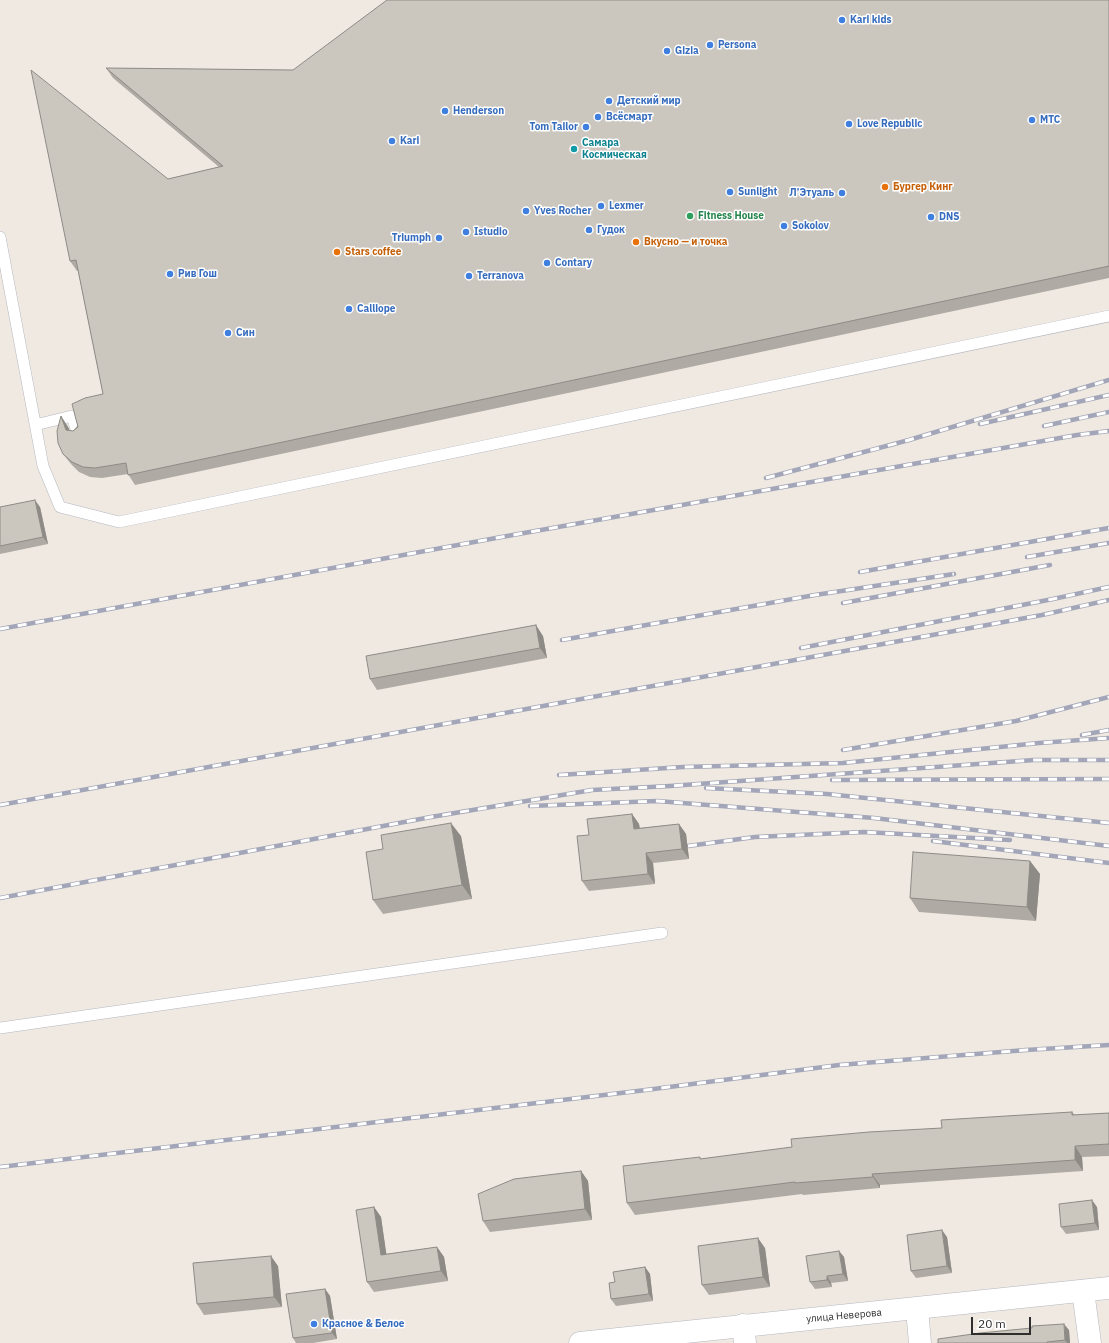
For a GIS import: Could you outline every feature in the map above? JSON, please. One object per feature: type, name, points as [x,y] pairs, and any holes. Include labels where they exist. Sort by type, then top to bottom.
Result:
[{"type":"street","name":"улица Неверова","points":[[580,1343],[744,1334],[917,1309],[1109,1288]]},
{"type":"street","points":[[1083,1291],[1090,1343]]},
{"type":"street","points":[[917,1309],[920,1343]]},
{"type":"lane","points":[[0,237],[43,466],[60,507],[119,522],[1109,316]]},
{"type":"lane","points":[[35,425],[72,416],[78,435]]},
{"type":"lane","points":[[0,1028],[662,933]]},
{"type":"building","name":"Гудок","points":[[387,0],[1109,0],[1109,266],[128,475],[126,463],[95,468],[83,467],[72,462],[63,454],[58,443],[57,431],[61,416],[66,430],[73,431],[78,427],[72,404],[85,398],[103,394],[76,260],[70,261],[31,70],[168,179],[223,166],[106,68],[293,70]]},
{"type":"building","points":[[35,500],[43,537],[0,546],[0,507]]},
{"type":"building","points":[[536,625],[540,648],[370,679],[366,656]]},
{"type":"building","points":[[632,814],[634,829],[679,824],[682,849],[646,853],[648,874],[582,881],[577,836],[589,835],[587,819]]},
{"type":"building","points":[[451,823],[462,885],[373,900],[366,852],[383,849],[381,835]]},
{"type":"building","points":[[913,852],[1030,861],[1027,907],[910,898]]},
{"type":"building","points":[[1072,1112],[1072,1115],[1109,1113],[1109,1144],[1075,1146],[1075,1160],[872,1174],[873,1177],[795,1182],[627,1203],[623,1166],[700,1157],[700,1159],[792,1147],[791,1139],[869,1132],[942,1128],[941,1120]]},
{"type":"building","points":[[581,1171],[585,1209],[483,1221],[478,1194],[514,1179]]},
{"type":"building","points":[[1092,1200],[1095,1223],[1061,1227],[1059,1204]]},
{"type":"building","points":[[374,1207],[381,1255],[437,1247],[441,1271],[367,1282],[356,1210]]},
{"type":"building","points":[[942,1230],[947,1266],[911,1271],[907,1235]]},
{"type":"building","points":[[758,1238],[763,1277],[702,1285],[698,1246]]},
{"type":"building","points":[[839,1251],[843,1274],[827,1276],[827,1280],[810,1282],[806,1256]]},
{"type":"building","points":[[271,1256],[274,1297],[197,1304],[193,1263]]},
{"type":"building","points":[[645,1267],[649,1294],[611,1299],[609,1283],[615,1282],[613,1272]]},
{"type":"building","name":"Красное & Белое","points":[[325,1289],[332,1333],[293,1338],[286,1294]]},
{"type":"building","points":[[1064,1324],[1065,1340],[1047,1343],[938,1343],[938,1339],[1032,1328],[1032,1326]]},
{"type":"railway","points":[[766,478],[909,440],[1109,380]]},
{"type":"railway","points":[[980,424],[1109,395]]},
{"type":"railway","points":[[1044,426],[1109,412]]},
{"type":"railway","points":[[0,629],[496,538],[1077,435],[1109,431]]},
{"type":"railway","points":[[860,572],[1109,528]]},
{"type":"railway","points":[[1027,557],[1109,543]]},
{"type":"railway","points":[[843,603],[1050,565]]},
{"type":"railway","points":[[562,640],[815,595],[954,574]]},
{"type":"railway","points":[[801,648],[1109,587]]},
{"type":"railway","points":[[0,805],[1042,615],[1109,600]]},
{"type":"railway","points":[[843,750],[1016,721],[1109,697]]},
{"type":"railway","points":[[1082,735],[1109,730]]},
{"type":"railway","points":[[559,775],[683,767],[843,763],[1039,743],[1109,738]]},
{"type":"railway","points":[[0,898],[431,817],[592,790],[670,786],[1034,760],[1109,760]]},
{"type":"railway","points":[[832,780],[1109,779]]},
{"type":"railway","points":[[706,788],[827,794],[1109,823]]},
{"type":"railway","points":[[530,806],[657,801],[874,818],[1109,846]]},
{"type":"railway","points":[[688,846],[755,837],[864,832],[1010,840]]},
{"type":"railway","points":[[933,841],[1109,863]]},
{"type":"railway","points":[[0,1167],[646,1090],[839,1065],[1109,1045]]},
{"type":"place","name":"Kari kids","points":[[842,20]]},
{"type":"place","name":"Persona","points":[[710,45]]},
{"type":"place","name":"Gizia","points":[[667,51]]},
{"type":"place","name":"Детский мир","points":[[609,101]]},
{"type":"place","name":"Henderson","points":[[445,111]]},
{"type":"place","name":"Всёсмарт","points":[[598,117]]},
{"type":"place","name":"МТС","points":[[1032,120]]},
{"type":"place","name":"Love Republic","points":[[849,124]]},
{"type":"place","name":"Tom Tailor","points":[[586,127]]},
{"type":"place","name":"Kari","points":[[392,141]]},
{"type":"place","name":"Самара Космическая","points":[[574,149]]},
{"type":"place","name":"Бургер Кинг","points":[[885,187]]},
{"type":"place","name":"Sunlight","points":[[730,192]]},
{"type":"place","name":"Л’Этуаль","points":[[842,193]]},
{"type":"place","name":"Lexmer","points":[[601,206]]},
{"type":"place","name":"Yves Rocher","points":[[526,211]]},
{"type":"place","name":"Fitness House","points":[[690,216]]},
{"type":"place","name":"DNS","points":[[931,217]]},
{"type":"place","name":"Sokolov","points":[[784,226]]},
{"type":"place","name":"Гудок","points":[[589,230]]},
{"type":"place","name":"Istudio","points":[[466,232]]},
{"type":"place","name":"Triumph","points":[[439,238]]},
{"type":"place","name":"Вкусно — и точка","points":[[636,242]]},
{"type":"place","name":"Stars coffee","points":[[337,252]]},
{"type":"place","name":"Contary","points":[[547,263]]},
{"type":"place","name":"Рив Гош","points":[[170,274]]},
{"type":"place","name":"Terranova","points":[[469,276]]},
{"type":"place","name":"Calliope","points":[[349,309]]},
{"type":"place","name":"Син","points":[[228,333]]},
{"type":"place","name":"Красное & Белое","points":[[314,1324]]}]
